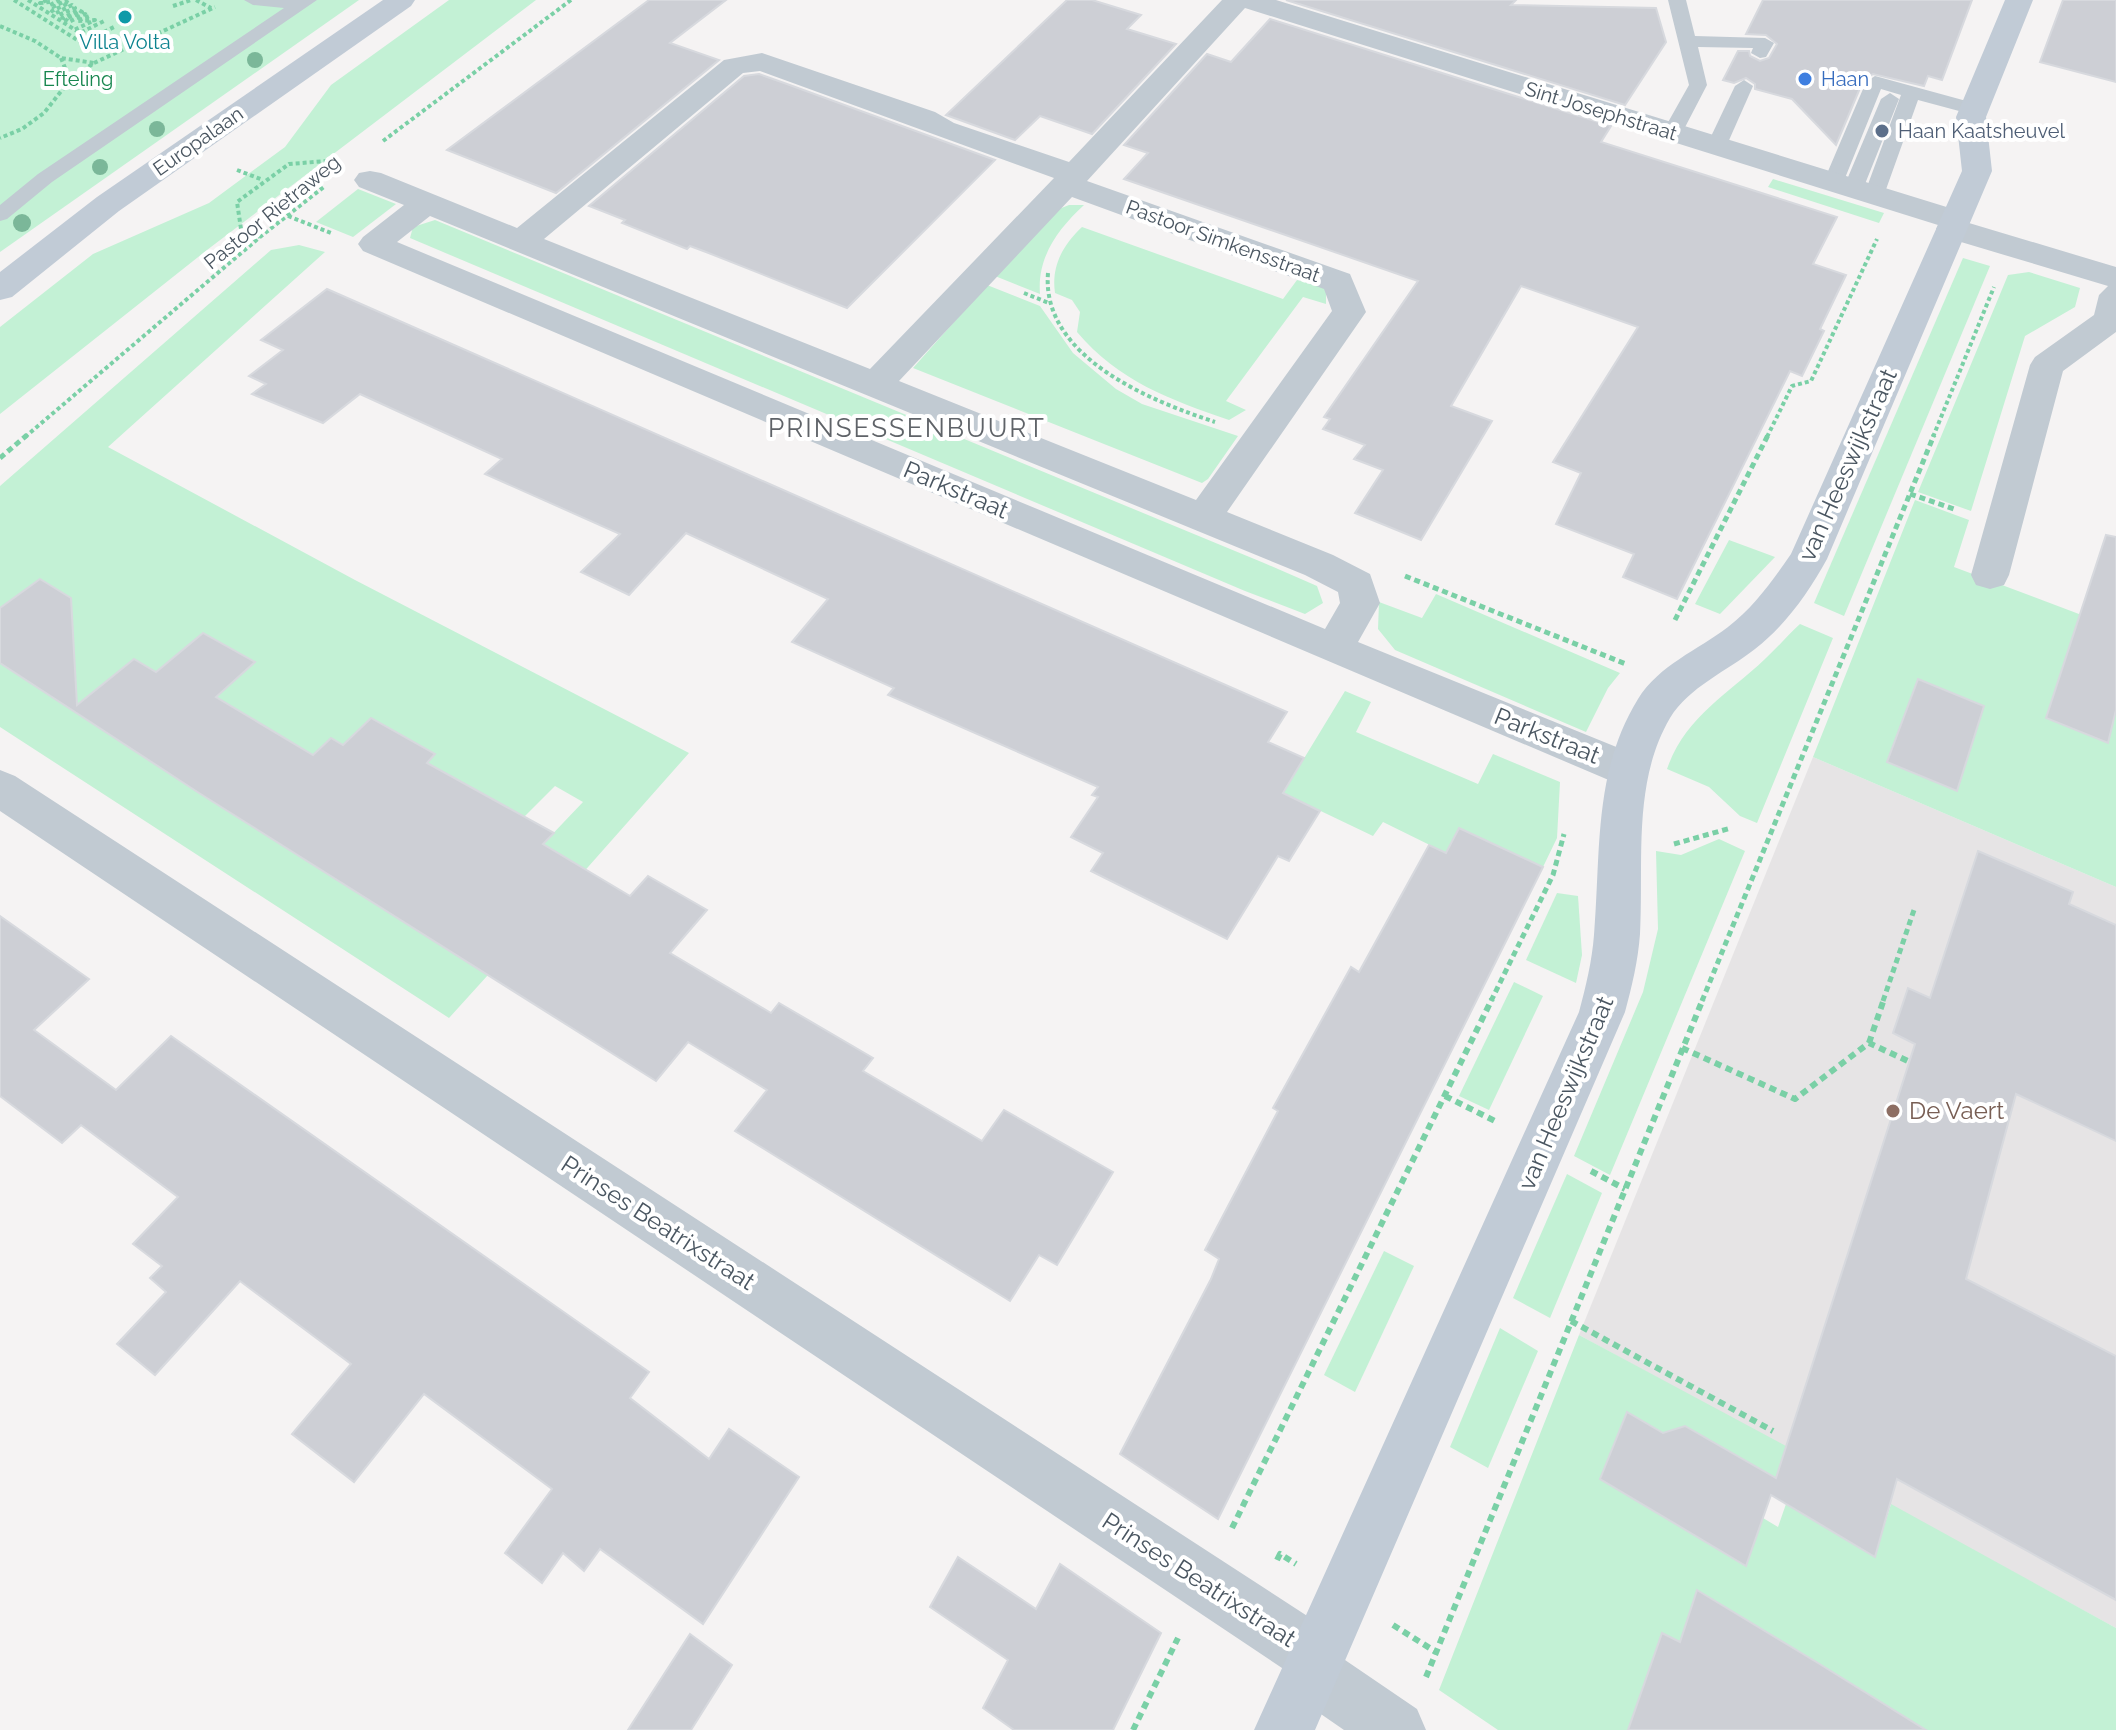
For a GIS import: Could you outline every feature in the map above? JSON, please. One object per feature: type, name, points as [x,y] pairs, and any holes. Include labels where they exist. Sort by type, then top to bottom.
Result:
[{"type":"street","name":"Europalaan","points":[[0,289],[108,204],[401,0]]},
{"type":"street","points":[[875,385],[1078,184],[1237,0]]},
{"type":"street","name":"Sint Josephstraat","points":[[1247,0],[1864,192],[2011,247],[2116,278]]},
{"type":"street","name":"van Heeswijkstraat","points":[[1284,1730],[1606,1001],[1613,980],[1620,923],[1617,833],[1626,769],[1654,709],[1693,669],[1744,637],[1777,601],[1808,559],[1977,171],[1979,155],[1968,133],[1974,109],[2019,0]]},
{"type":"street","points":[[521,241],[734,66],[762,62],[1078,184]]},
{"type":"street","points":[[361,173],[427,203],[1319,565],[1356,584],[1360,603],[1334,649]]},
{"type":"street","name":"Pastoor Simkensstraat","points":[[1078,184],[1338,282],[1349,312],[1203,518]]},
{"type":"street","name":"Parkstraat","points":[[427,203],[374,244],[1626,769]]},
{"type":"street","points":[[1990,575],[2047,365],[2110,320],[2116,295]]},
{"type":"street","name":"Prinses Beatrixstraat","points":[[0,788],[1205,1583],[1313,1664],[1408,1710]]},
{"type":"lane","points":[[253,0],[304,3]]},
{"type":"lane","points":[[1672,133],[1698,85],[1677,0]]},
{"type":"lane","points":[[0,215],[45,178],[304,3]]},
{"type":"lane","points":[[1687,41],[1763,48]]},
{"type":"lane","points":[[1864,192],[1875,82],[1974,109]]},
{"type":"lane","points":[[1864,192],[1903,89]]},
{"type":"lane","points":[[1716,147],[1742,91]]},
{"type":"path","points":[[14,0],[82,43],[116,26]]},
{"type":"path","points":[[28,0],[90,39]]},
{"type":"path","points":[[47,0],[40,3],[44,5],[57,0]]},
{"type":"path","points":[[54,14],[52,11],[69,3],[65,1],[53,7],[50,5],[57,0]]},
{"type":"path","points":[[173,6],[194,0],[212,9]]},
{"type":"path","name":"Pastoor Rietraweg","points":[[0,458],[260,237],[361,173],[571,0]]},
{"type":"path","points":[[0,138],[22,129],[44,113],[70,80],[94,63],[126,46],[192,22],[219,4]]},
{"type":"path","points":[[54,14],[72,5],[75,8],[59,15],[63,18],[79,10],[82,12],[65,19],[69,22],[85,14],[89,16],[77,21],[80,23],[92,17],[95,20],[74,30]]},
{"type":"path","points":[[80,33],[106,20]]},
{"type":"path","points":[[96,25],[108,30]]},
{"type":"path","points":[[0,26],[35,41],[61,58],[94,63]]},
{"type":"path","points":[[61,58],[70,80]]},
{"type":"path","points":[[260,237],[241,229],[237,202],[289,164],[337,161],[361,173]]},
{"type":"path","points":[[237,170],[264,180]]},
{"type":"path","points":[[1078,184],[1071,223],[1049,263],[1048,293],[1057,318],[1082,353],[1123,386],[1173,408],[1260,437]]},
{"type":"path","points":[[1669,626],[1679,616],[1792,386],[1811,381],[1864,192]]},
{"type":"path","points":[[1408,1710],[1571,1321],[2011,247]]},
{"type":"path","points":[[1133,1730],[1553,875],[1566,828],[1569,788],[1579,749],[1607,689],[1627,664],[1437,587],[1386,570],[1356,584]]},
{"type":"path","points":[[1682,1048],[1795,1099],[1869,1043],[1914,910]]},
{"type":"path","points":[[1869,1043],[1910,1062]]},
{"type":"path","points":[[1571,1321],[1773,1431]]},
{"type":"shaded area","name":"De Vaert","points":[[1813,757],[2116,887],[2116,1628],[1579,1335]]},
{"type":"green space","name":"Efteling","points":[[0,0],[359,0],[0,252]]},
{"type":"green space","points":[[449,0],[536,0],[207,250],[0,414],[0,327],[93,254],[209,203],[285,147],[331,85]]},
{"type":"green space","points":[[1773,179],[1884,213],[1879,223],[1768,187]]},
{"type":"green space","points":[[358,189],[396,204],[353,237],[316,222]]},
{"type":"green space","points":[[1084,205],[1051,245],[1042,268],[1040,294],[995,276],[1059,209]]},
{"type":"green space","points":[[435,220],[1264,563],[1317,586],[1323,603],[1305,614],[1245,591],[410,238],[413,227]]},
{"type":"green space","points":[[1082,227],[1283,299],[1297,280],[1326,287],[1326,304],[1303,297],[1226,401],[1246,410],[1229,420],[1166,396],[1128,376],[1110,364],[1077,332],[1080,312],[1072,300],[1055,293],[1054,283],[1060,257]]},
{"type":"green space","points":[[299,245],[325,252],[108,447],[355,580],[689,753],[573,884],[543,844],[583,802],[555,786],[511,830],[443,947],[488,975],[449,1018],[0,727],[0,486],[271,250]],"holes":[[[371,719],[445,831],[291,775],[331,738],[343,745]]]},
{"type":"green space","points":[[1963,258],[1990,266],[1844,616],[1814,603]]},
{"type":"green space","points":[[2029,272],[2080,288],[2075,307],[2025,336],[1971,511],[1918,492],[2008,275]]},
{"type":"green space","points":[[987,285],[1040,306],[1073,353],[1116,389],[1142,404],[1238,436],[1208,479],[1202,483],[913,368]]},
{"type":"green space","points":[[1915,500],[1969,520],[1954,567],[2116,628],[2116,887],[1813,757]]},
{"type":"green space","points":[[1729,540],[1775,557],[1720,614],[1695,604]]},
{"type":"green space","points":[[1436,594],[1620,673],[1608,688],[1586,732],[1395,650],[1378,629],[1379,602],[1422,618]]},
{"type":"green space","points":[[1800,624],[1833,638],[1757,823],[1740,816],[1709,787],[1667,769],[1675,751],[1696,721]]},
{"type":"green space","points":[[1345,691],[1371,702],[1356,732],[1478,784],[1493,754],[1560,782],[1557,838],[1543,867],[1460,828],[1446,853],[1383,822],[1373,836],[1283,793]]},
{"type":"green space","points":[[1719,839],[1745,851],[1610,1175],[1574,1156],[1643,992],[1658,929],[1656,851],[1681,855]]},
{"type":"green space","points":[[1557,893],[1578,896],[1582,955],[1576,983],[1526,960]]},
{"type":"green space","points":[[1514,982],[1543,996],[1489,1110],[1459,1096]]},
{"type":"green space","points":[[1567,1174],[1602,1193],[1550,1318],[1513,1298]]},
{"type":"green space","points":[[1384,1251],[1414,1266],[1355,1392],[1324,1375]]},
{"type":"green space","points":[[1500,1328],[1538,1351],[1488,1468],[1450,1447]]},
{"type":"green space","points":[[1579,1335],[1786,1446],[1776,1479],[1725,1468],[1627,1412],[1601,1479],[1745,1566],[1763,1518],[1778,1527],[1786,1504],[1875,1556],[1891,1504],[2116,1628],[2116,1730],[1865,1730],[1697,1592],[1684,1629],[1738,1684],[1662,1633],[1628,1730],[1498,1730],[1439,1690]]},
{"type":"building","points":[[649,0],[726,0],[670,43],[719,60],[556,193],[447,150]]},
{"type":"building","points":[[1067,0],[1092,0],[1141,15],[1127,29],[1176,44],[1092,134],[1040,116],[1015,140],[946,115]]},
{"type":"building","points":[[1286,0],[1516,0],[1511,5],[1656,8],[1666,42],[1625,105]]},
{"type":"building","points":[[1763,0],[1972,0],[1942,80],[1928,76],[1924,86],[1873,74],[1863,81],[1836,145],[1792,99],[1755,89],[1755,84],[1746,78],[1734,83],[1723,80],[1738,51],[1749,51],[1750,56],[1760,61],[1769,58],[1777,44],[1766,35],[1746,34]]},
{"type":"building","points":[[2063,0],[2116,0],[2116,82],[2040,62]]},
{"type":"building","points":[[1270,19],[1611,126],[1601,142],[1837,217],[1813,264],[1846,275],[1820,329],[1824,331],[1802,376],[1790,371],[1677,599],[1623,577],[1634,554],[1556,524],[1581,473],[1553,462],[1638,327],[1521,286],[1451,406],[1492,421],[1421,540],[1355,513],[1383,470],[1354,459],[1365,445],[1323,429],[1330,419],[1324,417],[1418,281],[1124,179],[1148,153],[1124,145],[1207,54],[1231,62]]},
{"type":"building","points":[[759,74],[995,160],[847,308],[690,246],[687,249],[589,206],[744,76]]},
{"type":"building","points":[[327,289],[1287,712],[1268,742],[1304,758],[1283,793],[1320,811],[1289,861],[1278,856],[1227,939],[1091,871],[1103,853],[1071,837],[1098,797],[1092,795],[1098,787],[888,695],[894,688],[792,642],[828,599],[686,533],[629,595],[581,572],[620,534],[485,474],[502,459],[360,394],[323,423],[252,394],[266,384],[249,376],[283,350],[261,340]]},
{"type":"building","points":[[2106,535],[2116,537],[2116,710],[2108,743],[2046,718]]},
{"type":"building","points":[[40,579],[71,598],[77,705],[134,659],[156,672],[203,633],[255,662],[216,697],[313,755],[331,738],[343,745],[371,718],[435,754],[427,763],[554,833],[543,844],[630,896],[648,876],[707,910],[670,953],[771,1013],[779,1003],[873,1058],[863,1071],[982,1141],[1004,1110],[1113,1172],[1057,1265],[1039,1255],[1010,1301],[735,1131],[767,1090],[688,1042],[656,1081],[199,793],[0,663],[0,608]]},
{"type":"building","points":[[1918,679],[1984,706],[1957,791],[1887,762]]},
{"type":"building","points":[[1459,828],[1543,867],[1218,1519],[1120,1454],[1211,1279],[1219,1259],[1205,1250],[1278,1111],[1273,1108],[1351,967],[1359,972],[1429,845],[1446,853]]},
{"type":"building","points":[[1978,851],[2073,892],[2069,904],[2116,925],[2116,1141],[2016,1094],[1966,1279],[2116,1356],[2116,1600],[1897,1479],[1875,1557],[1771,1495],[1746,1566],[1600,1479],[1627,1412],[1663,1433],[1685,1426],[1776,1478],[1915,1044],[1893,1033],[1908,988],[1930,998]]},
{"type":"building","points":[[0,916],[89,979],[34,1030],[116,1090],[171,1036],[649,1372],[630,1398],[709,1459],[729,1429],[799,1477],[703,1624],[600,1549],[584,1571],[563,1553],[542,1583],[505,1553],[552,1489],[424,1394],[354,1482],[292,1434],[351,1364],[240,1281],[155,1375],[117,1344],[166,1292],[150,1278],[162,1266],[133,1244],[178,1197],[81,1125],[62,1143],[0,1096]]},
{"type":"building","points":[[958,1557],[1036,1609],[1060,1564],[1161,1633],[1113,1730],[1014,1730],[983,1708],[1008,1660],[930,1607]]},
{"type":"building","points":[[1697,1590],[1926,1730],[1628,1730],[1662,1633],[1680,1642]]},
{"type":"building","points":[[690,1634],[732,1665],[691,1730],[628,1730]]},
{"type":"place","name":"Villa Volta","points":[[125,17]]},
{"type":"place","name":"Haan","points":[[1805,79]]},
{"type":"place","name":"Haan Kaatsheuvel","points":[[1882,131]]},
{"type":"place","name":"De Vaert","points":[[1893,1111]]},
{"type":"district","name":"PRINSESSENBUURT","points":[[907,428]]}]
